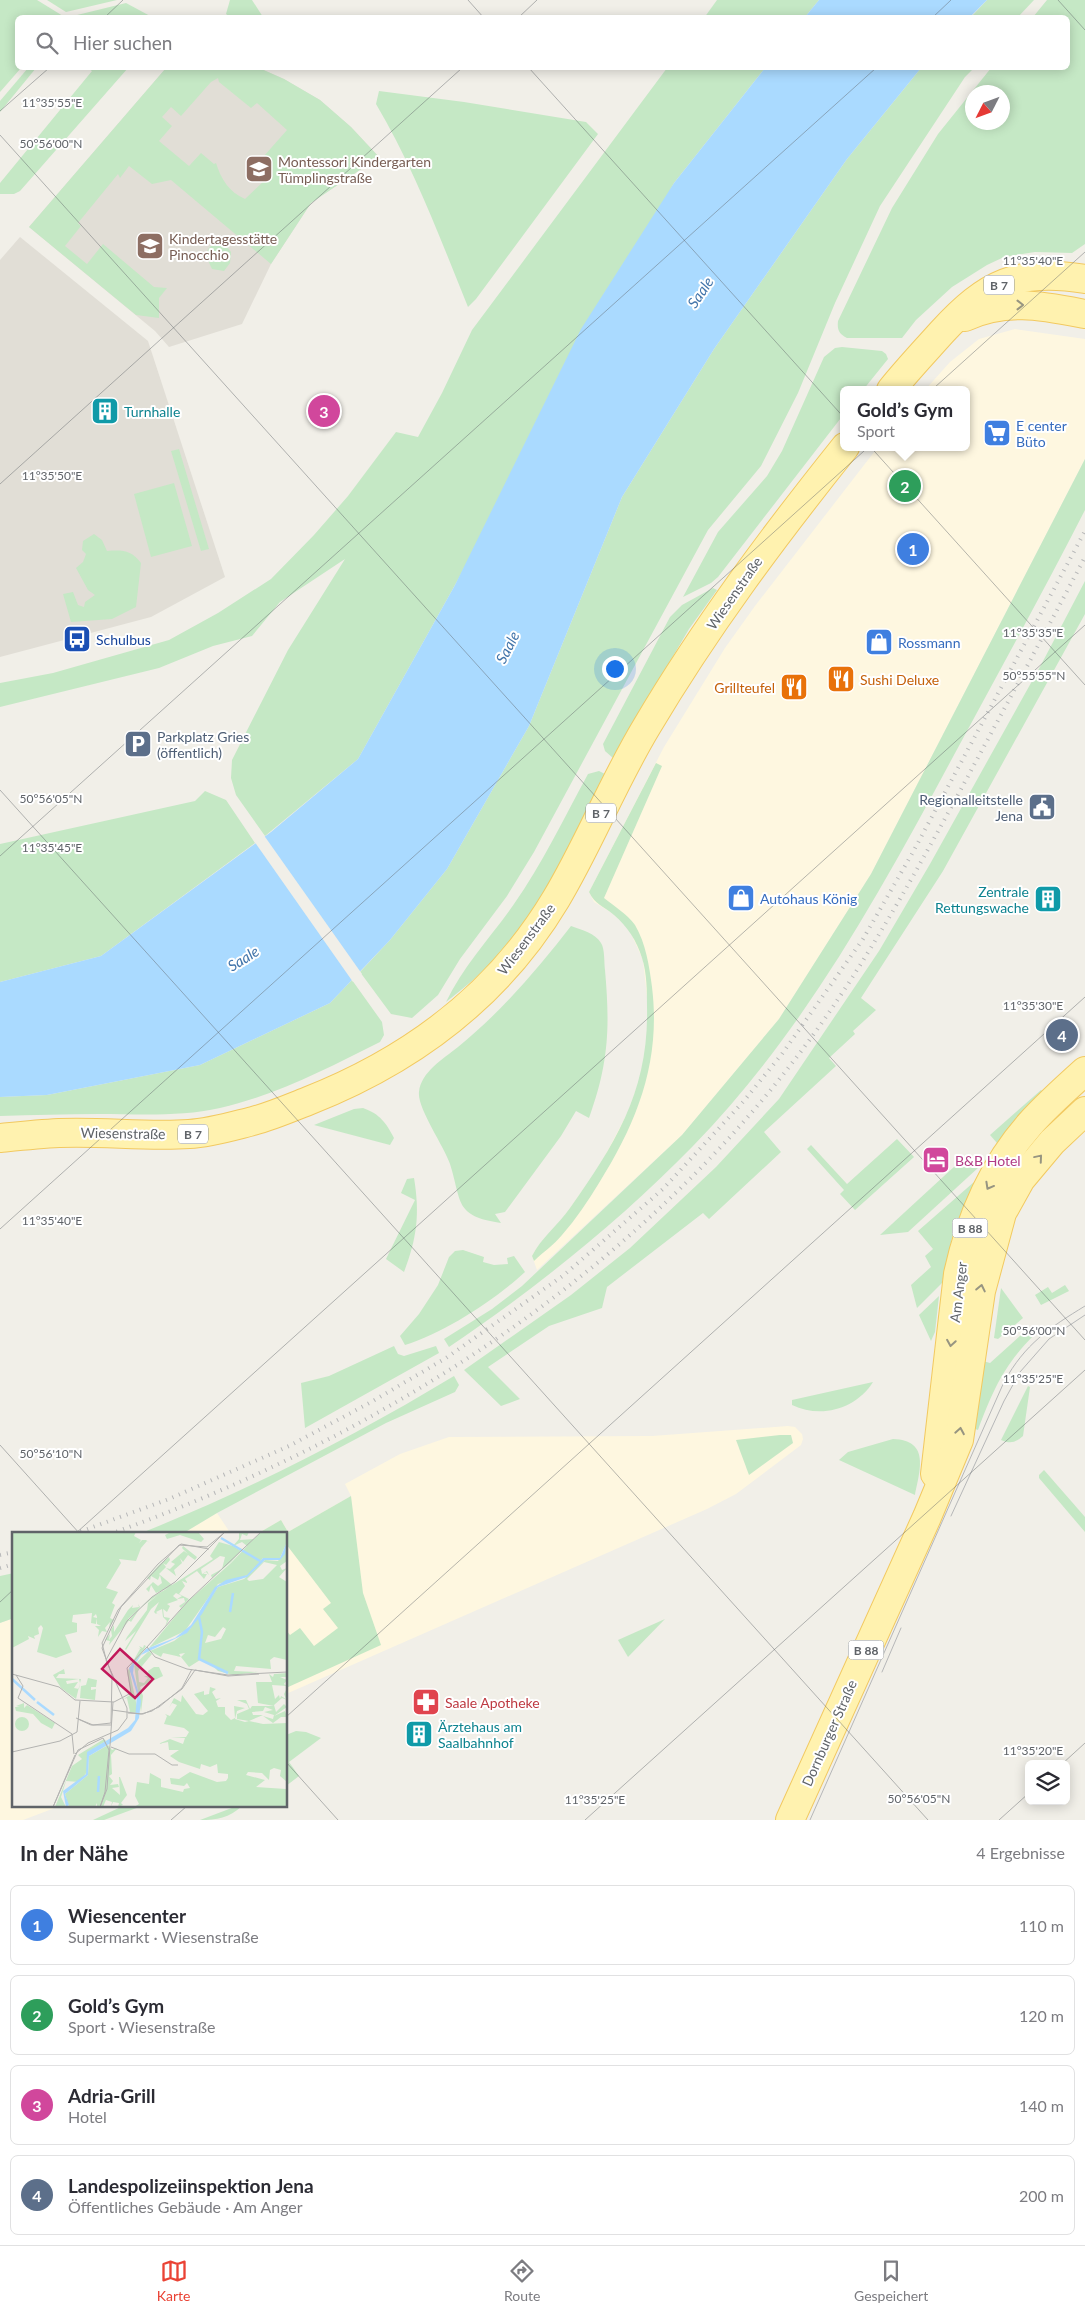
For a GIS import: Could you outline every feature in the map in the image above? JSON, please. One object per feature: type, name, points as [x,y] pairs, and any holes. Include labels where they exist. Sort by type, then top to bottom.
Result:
[{"type":"main road","name":"B 7","points":[[895,386],[972,301],[990,289],[1008,281],[1027,276],[1048,275],[1085,279]]},
{"type":"main road","name":"B 7","points":[[943,331],[974,313],[1016,304],[1039,305],[1085,314]]},
{"type":"main road","name":"Wiesenstraße","points":[[0,1138],[59,1133],[191,1134],[256,1120],[333,1091],[376,1071],[411,1050],[464,1009],[490,986],[534,932],[556,899],[646,728],[689,658],[757,560],[842,451]]},
{"type":"main road","name":"Am Anger","points":[[958,1381],[958,1274],[965,1242],[977,1210],[988,1185],[1014,1144],[1031,1123],[1085,1071]]},
{"type":"main road","name":"Am Anger","points":[[958,1381],[1002,1213],[1020,1179],[1052,1142],[1085,1111]]},
{"type":"main road","name":"Dornburger Straße","points":[[790,1820],[930,1509],[959,1440],[958,1381]]},
{"type":"shaded area","points":[[164,70],[264,70],[284,79],[320,100],[351,127],[379,157],[311,203],[271,264],[242,324],[169,347],[155,331],[29,227]]},
{"type":"shaded area","points":[[20,237],[148,341],[225,577],[151,617],[0,657],[0,260]]},
{"type":"shaded area","points":[[1015,329],[1085,339],[1085,459],[871,874],[779,1019],[682,1135],[537,1270],[532,1256],[563,1218],[599,1167],[628,1112],[643,1070],[648,1033],[643,960],[628,927],[612,913],[594,902],[589,892],[664,747],[725,648],[755,606],[875,451],[970,451],[970,386],[929,386],[950,362],[979,339]]},
{"type":"shaded area","points":[[788,1426],[795,1427],[802,1434],[803,1439],[801,1445],[736,1494],[707,1509],[288,1693],[288,1532],[351,1496],[345,1484],[400,1454],[449,1437],[652,1436]]},
{"type":"shaded area","points":[[217,1513],[230,1532],[185,1532]]},
{"type":"shaded area","points":[[281,1520],[288,1532],[260,1532]]},
{"type":"shaded area","points":[[12,1619],[12,1808],[55,1808],[23,1820],[0,1820],[0,1623]]},
{"type":"green space","points":[[0,0],[37,0],[61,15],[15,15],[15,70],[19,70],[0,92]]},
{"type":"green space","points":[[47,0],[117,0],[66,12]]},
{"type":"green space","points":[[230,0],[252,0],[262,15],[227,15]]},
{"type":"green space","points":[[717,0],[819,0],[807,15],[706,15]]},
{"type":"green space","points":[[987,0],[1034,0],[1020,15],[973,15]]},
{"type":"green space","points":[[1047,0],[1085,0],[1085,244],[1072,253],[1035,252],[1004,257],[987,265],[952,287],[916,320],[902,338],[847,338],[840,333],[838,321],[892,208],[938,134],[965,100],[965,130],[1010,130],[1010,85],[977,85],[989,70],[1070,70],[1070,15],[1035,15]]},
{"type":"green space","points":[[126,3],[148,15],[77,15]]},
{"type":"green space","points":[[26,70],[34,70],[0,112],[0,101]]},
{"type":"green space","points":[[90,70],[126,70],[20,191],[14,194],[0,194],[0,183],[92,71]]},
{"type":"green space","name":"Montessori Kindergarten Tümplingstraße","points":[[164,70],[264,70],[284,79],[320,100],[351,127],[379,157],[311,203],[271,264],[171,180],[152,184],[129,166],[120,178],[118,174],[78,223],[81,226],[65,246],[87,264],[103,244],[154,287],[167,288],[159,298],[159,318],[136,315],[29,227]],"holes":[[[218,78],[219,82],[251,108],[257,103],[287,130],[256,165],[267,178],[245,199],[234,193],[226,184],[216,163],[214,164],[201,153],[189,166],[159,141],[172,126],[162,117],[171,107],[181,116],[211,82]]]},
{"type":"green space","points":[[666,70],[763,70],[674,183],[358,759],[265,836],[236,795],[231,778],[232,760],[288,650],[345,559],[280,602],[252,636],[213,646],[159,668],[0,707],[0,683],[53,673],[169,640],[218,613],[271,579],[314,535],[348,496],[396,432],[418,437],[442,393],[472,330]]},
{"type":"green space","points":[[919,70],[972,70],[965,77],[880,206],[835,303],[798,393],[761,466],[708,530],[534,852],[507,896],[460,959],[438,995],[412,1018],[391,1014],[360,972],[390,940],[447,869],[529,726],[622,497],[714,349],[847,159]]},
{"type":"green space","points":[[379,91],[464,102],[586,122],[598,134],[476,299],[468,307],[437,229],[414,178],[376,104]]},
{"type":"green space","points":[[216,243],[227,247],[231,252],[230,263],[224,271],[212,269],[207,257],[207,251]]},
{"type":"green space","points":[[835,348],[882,351],[888,359],[866,386],[840,386],[840,419],[718,577],[711,583],[683,597],[718,532],[767,476],[782,451],[824,357]]},
{"type":"green space","points":[[179,449],[209,549],[201,551],[171,451]]},
{"type":"green space","points":[[1085,459],[1085,510],[897,859],[868,910],[805,1009],[733,1102],[665,1174],[545,1278],[449,1347],[444,1339],[492,1309],[522,1286],[682,1135],[779,1019],[871,874]]},
{"type":"green space","points":[[174,483],[192,546],[151,557],[134,494]]},
{"type":"green space","points":[[94,534],[102,540],[107,551],[130,553],[141,563],[136,607],[112,619],[71,622],[63,594],[73,592],[78,605],[84,607],[85,602],[95,595],[88,590],[76,568],[83,562],[86,554],[82,550],[83,541]]},
{"type":"green space","points":[[1085,581],[1085,614],[943,871],[861,998],[876,1010],[853,1031],[855,1034],[829,1058],[836,1066],[764,1132],[781,1152],[709,1219],[703,1213],[607,1287],[602,1308],[549,1326],[488,1367],[520,1399],[501,1406],[464,1370],[571,1295],[630,1248],[716,1167],[779,1099],[879,951],[1041,665]]},
{"type":"green space","points":[[713,588],[717,590],[689,629],[613,758],[605,751],[603,744],[670,617],[682,605]]},
{"type":"green space","points":[[656,763],[662,766],[604,898],[635,925],[639,932],[648,963],[654,1014],[653,1040],[644,1090],[625,1137],[591,1196],[556,1242],[534,1261],[532,1256],[536,1249],[570,1208],[602,1161],[615,1138],[636,1090],[646,1037],[647,1001],[644,964],[637,946],[627,929],[614,915],[597,903],[589,892]]},
{"type":"green space","points":[[599,771],[605,774],[557,869],[530,914],[498,956],[446,1002],[469,964],[534,873],[588,774]]},
{"type":"green space","points":[[205,791],[226,800],[255,843],[101,956],[0,982],[0,844],[195,801]]},
{"type":"green space","points":[[571,926],[588,932],[595,937],[601,943],[604,952],[607,1027],[604,1062],[596,1098],[589,1118],[576,1111],[561,1136],[505,1212],[495,1214],[501,1223],[486,1220],[467,1211],[462,1205],[447,1156],[422,1107],[419,1092],[421,1085],[428,1072],[434,1066],[474,1034],[504,1005],[545,959]]},
{"type":"green space","points":[[352,980],[382,1022],[384,1035],[380,1042],[322,1071],[262,1096],[220,1108],[190,1113],[0,1116],[0,1097],[47,1095],[200,1065],[330,1003]]},
{"type":"green space","points":[[1042,1091],[1018,1116],[997,1143],[990,1135]]},
{"type":"green space","points":[[363,1108],[374,1113],[385,1123],[394,1138],[390,1145],[314,1125],[354,1109]]},
{"type":"green space","points":[[897,1139],[914,1157],[855,1210],[840,1194],[844,1190],[807,1149],[811,1145],[847,1184]]},
{"type":"green space","points":[[968,1154],[979,1167],[908,1232],[880,1235]]},
{"type":"green space","points":[[414,1178],[417,1203],[416,1226],[412,1248],[404,1272],[386,1259],[415,1200],[401,1193],[407,1179]]},
{"type":"green space","points":[[974,1182],[952,1238],[942,1283],[917,1308],[911,1285],[931,1267],[925,1256],[933,1249],[918,1231]]},
{"type":"green space","points":[[463,1250],[484,1257],[483,1262],[494,1265],[508,1264],[507,1258],[514,1256],[525,1272],[499,1294],[468,1315],[420,1340],[405,1345],[400,1336],[419,1314],[438,1285],[449,1257],[455,1251]]},
{"type":"green space","points":[[1065,1285],[1069,1291],[1041,1305],[1035,1295],[1048,1287],[1052,1293]]},
{"type":"green space","points":[[1001,1288],[1023,1318],[998,1339],[994,1338]]},
{"type":"green space","points":[[939,1296],[935,1332],[931,1341],[919,1315]]},
{"type":"green space","points":[[1030,1327],[1035,1334],[1007,1367],[989,1402],[978,1430],[970,1427],[983,1361],[990,1363]]},
{"type":"green space","points":[[394,1346],[398,1354],[404,1356],[436,1346],[439,1353],[305,1428],[301,1383],[329,1376]]},
{"type":"green space","points":[[454,1376],[459,1385],[455,1392],[386,1423],[217,1513],[185,1532],[144,1532],[260,1481],[339,1441]]},
{"type":"green space","points":[[873,1382],[857,1399],[837,1409],[814,1411],[792,1405],[792,1400]]},
{"type":"green space","points":[[1028,1386],[1030,1387],[1023,1436],[1012,1442],[1001,1440]]},
{"type":"green space","points":[[791,1435],[793,1443],[749,1475],[736,1440]]},
{"type":"green space","points":[[893,1439],[905,1441],[913,1445],[918,1451],[920,1467],[915,1495],[839,1460],[848,1452]]},
{"type":"green space","points":[[1044,1470],[1085,1517],[1085,1532],[1039,1478],[1039,1475]]},
{"type":"green space","points":[[351,1496],[363,1593],[381,1645],[288,1687],[288,1632],[290,1635],[300,1628],[314,1646],[338,1628],[323,1609],[331,1603],[288,1547],[288,1532]]},
{"type":"green space","points":[[281,1520],[288,1532],[260,1532]]},
{"type":"green space","points":[[12,1573],[12,1619],[0,1623],[0,1576]]},
{"type":"green space","points":[[665,1619],[628,1657],[618,1640]]},
{"type":"green space","points":[[296,1731],[306,1732],[321,1738],[289,1762],[299,1776],[288,1784],[288,1734]]},
{"type":"green space","points":[[119,1808],[137,1808],[104,1820],[93,1820]]},
{"type":"green space","points":[[232,1808],[240,1808],[227,1816],[217,1819],[200,1820]]},
{"type":"water","points":[[819,0],[987,0],[972,15],[807,15]]},
{"type":"water","name":"Saale","points":[[763,70],[919,70],[847,159],[714,349],[622,497],[529,726],[447,869],[390,940],[330,1003],[200,1065],[47,1095],[0,1097],[0,982],[101,956],[271,832],[358,759],[455,585],[581,329],[674,183]]},
{"type":"pier","points":[[263,834],[362,974],[353,982],[254,841]]},
{"type":"tram line","points":[[810,1820],[1004,1382],[1020,1357],[1029,1347],[1049,1330],[1085,1306]]},
{"type":"tram line","points":[[951,1516],[1004,1401],[1020,1372],[1049,1339],[1085,1315]]},
{"type":"tram line","points":[[882,1672],[901,1628]]},
{"type":"railway","points":[[79,1532],[169,1499],[289,1446],[373,1401],[446,1358],[564,1275],[663,1189],[743,1102],[782,1054],[863,939],[913,852],[1085,531]]},
{"type":"railway","points":[[115,1532],[213,1494],[314,1447],[411,1393],[505,1333],[593,1266],[676,1192],[752,1112],[821,1024],[859,967],[927,850],[1085,557]]},
{"type":"railway","points":[[0,1555],[12,1552]]},
{"type":"railway","points":[[0,1568],[12,1565]]},
{"type":"place","name":"Montessori Kindergarten Tümplingstraße","points":[[259,169]]},
{"type":"place","name":"Kindertagesstätte Pinocchio","points":[[150,246]]},
{"type":"place","name":"Turnhalle","points":[[105,411]]},
{"type":"place","name":"Adria-Grill","points":[[324,411]]},
{"type":"place","name":"E center Büto","points":[[997,433]]},
{"type":"place","name":"Gold’s Gym","points":[[905,486]]},
{"type":"place","name":"Wiesencenter","points":[[913,549]]},
{"type":"place","name":"Schulbus","points":[[77,639]]},
{"type":"place","name":"Rossmann","points":[[879,642]]},
{"type":"place","name":"Sushi Deluxe","points":[[841,679]]},
{"type":"place","name":"Grillteufel","points":[[794,687]]},
{"type":"place","name":"Parkplatz Gries (öffentlich)","points":[[138,744]]},
{"type":"place","name":"Regionalleitstelle Jena","points":[[1042,807]]},
{"type":"place","name":"Autohaus König","points":[[741,898]]},
{"type":"place","name":"Zentrale Rettungswache","points":[[1048,899]]},
{"type":"place","name":"Landespolizeiinspektion Jena","points":[[1062,1035]]},
{"type":"place","name":"B&B Hotel","points":[[936,1160]]},
{"type":"place","name":"Saale Apotheke","points":[[426,1702]]},
{"type":"place","name":"Ärztehaus am Saalbahnhof","points":[[419,1734]]}]
